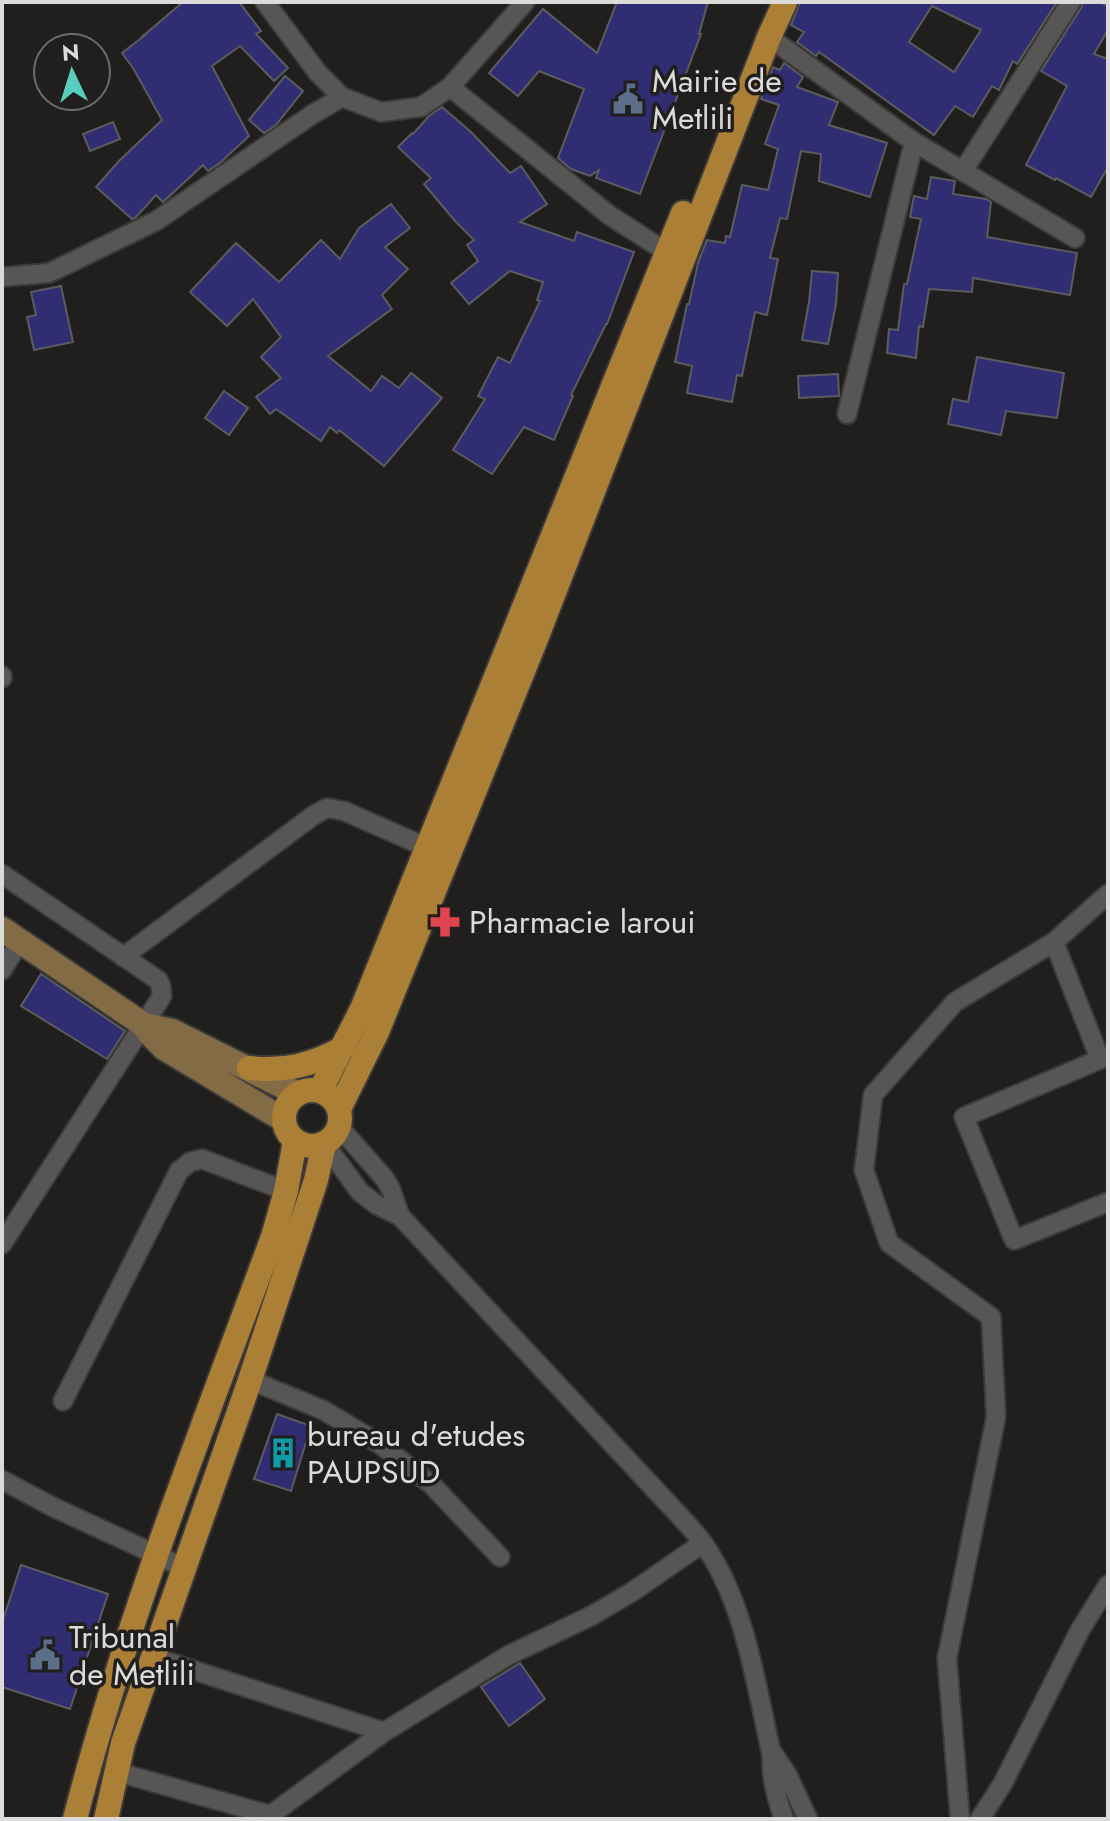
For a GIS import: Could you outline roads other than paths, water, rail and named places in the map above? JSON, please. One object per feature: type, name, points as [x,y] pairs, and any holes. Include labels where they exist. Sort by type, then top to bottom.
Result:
[{"type":"main road","points":[[106,1819],[123,1743],[250,1380],[332,1131],[377,1032],[536,639],[766,2]]},
{"type":"main road","points":[[75,1819],[96,1737],[157,1554],[273,1237],[286,1191],[290,1130],[287,1105],[309,1092],[343,1048],[368,995],[674,257],[785,2]]},
{"type":"main road","points":[[11,935],[144,1025],[172,1031],[249,1068],[332,1098],[332,1131]]},
{"type":"main road","points":[[144,1025],[164,1048],[290,1130],[302,1145],[309,1146],[332,1131]]},
{"type":"main road","points":[[249,1068],[269,1070],[308,1064],[343,1048]]},
{"type":"street","points":[[265,2],[318,73],[342,97],[381,112],[421,107],[450,87],[525,2]]},
{"type":"street","points":[[963,171],[1071,2]]},
{"type":"street","points":[[769,37],[914,142],[1075,238]]},
{"type":"street","points":[[450,87],[609,215],[674,257]]},
{"type":"street","points":[[2,277],[49,273],[156,221],[342,97]]},
{"type":"street","points":[[847,414],[914,142]]},
{"type":"street","points":[[123,957],[327,808],[344,811],[428,848]]},
{"type":"street","points":[[2,874],[158,980],[162,996],[2,1244]]},
{"type":"street","points":[[960,1819],[947,1658],[996,1417],[991,1317],[889,1243],[864,1170],[873,1095],[955,1002],[1054,942],[1108,894]]},
{"type":"street","points":[[2,970],[11,935]]},
{"type":"street","points":[[1054,942],[1104,1057],[964,1117],[1014,1240],[1108,1202]]},
{"type":"street","points":[[332,1131],[360,1192],[377,1205],[400,1216],[703,1543],[733,1599],[743,1631],[772,1752],[776,1796],[784,1819]]},
{"type":"street","points":[[332,1131],[385,1179],[400,1216]]},
{"type":"street","points":[[63,1401],[179,1171],[190,1162],[202,1159],[286,1191]]},
{"type":"street","points":[[250,1380],[323,1410],[380,1444],[432,1485],[500,1557]]},
{"type":"street","points":[[2,1480],[185,1568]]},
{"type":"street","points":[[117,1772],[268,1817],[384,1732],[509,1655],[591,1616],[632,1592],[703,1543]]},
{"type":"street","points":[[980,1819],[1003,1783],[1080,1630],[1108,1585]]},
{"type":"street","points":[[153,1657],[384,1732]]},
{"type":"street","points":[[772,1752],[787,1774],[808,1819]]},
{"type":"place","name":"Mairie de Metlili","points":[[628,99]]},
{"type":"place","name":"Pharmacie laroui","points":[[445,922]]},
{"type":"place","name":"bureau d'etudes PAUPSUD","points":[[283,1453]]},
{"type":"place","name":"Tribunal de Metlili","points":[[45,1655]]}]
